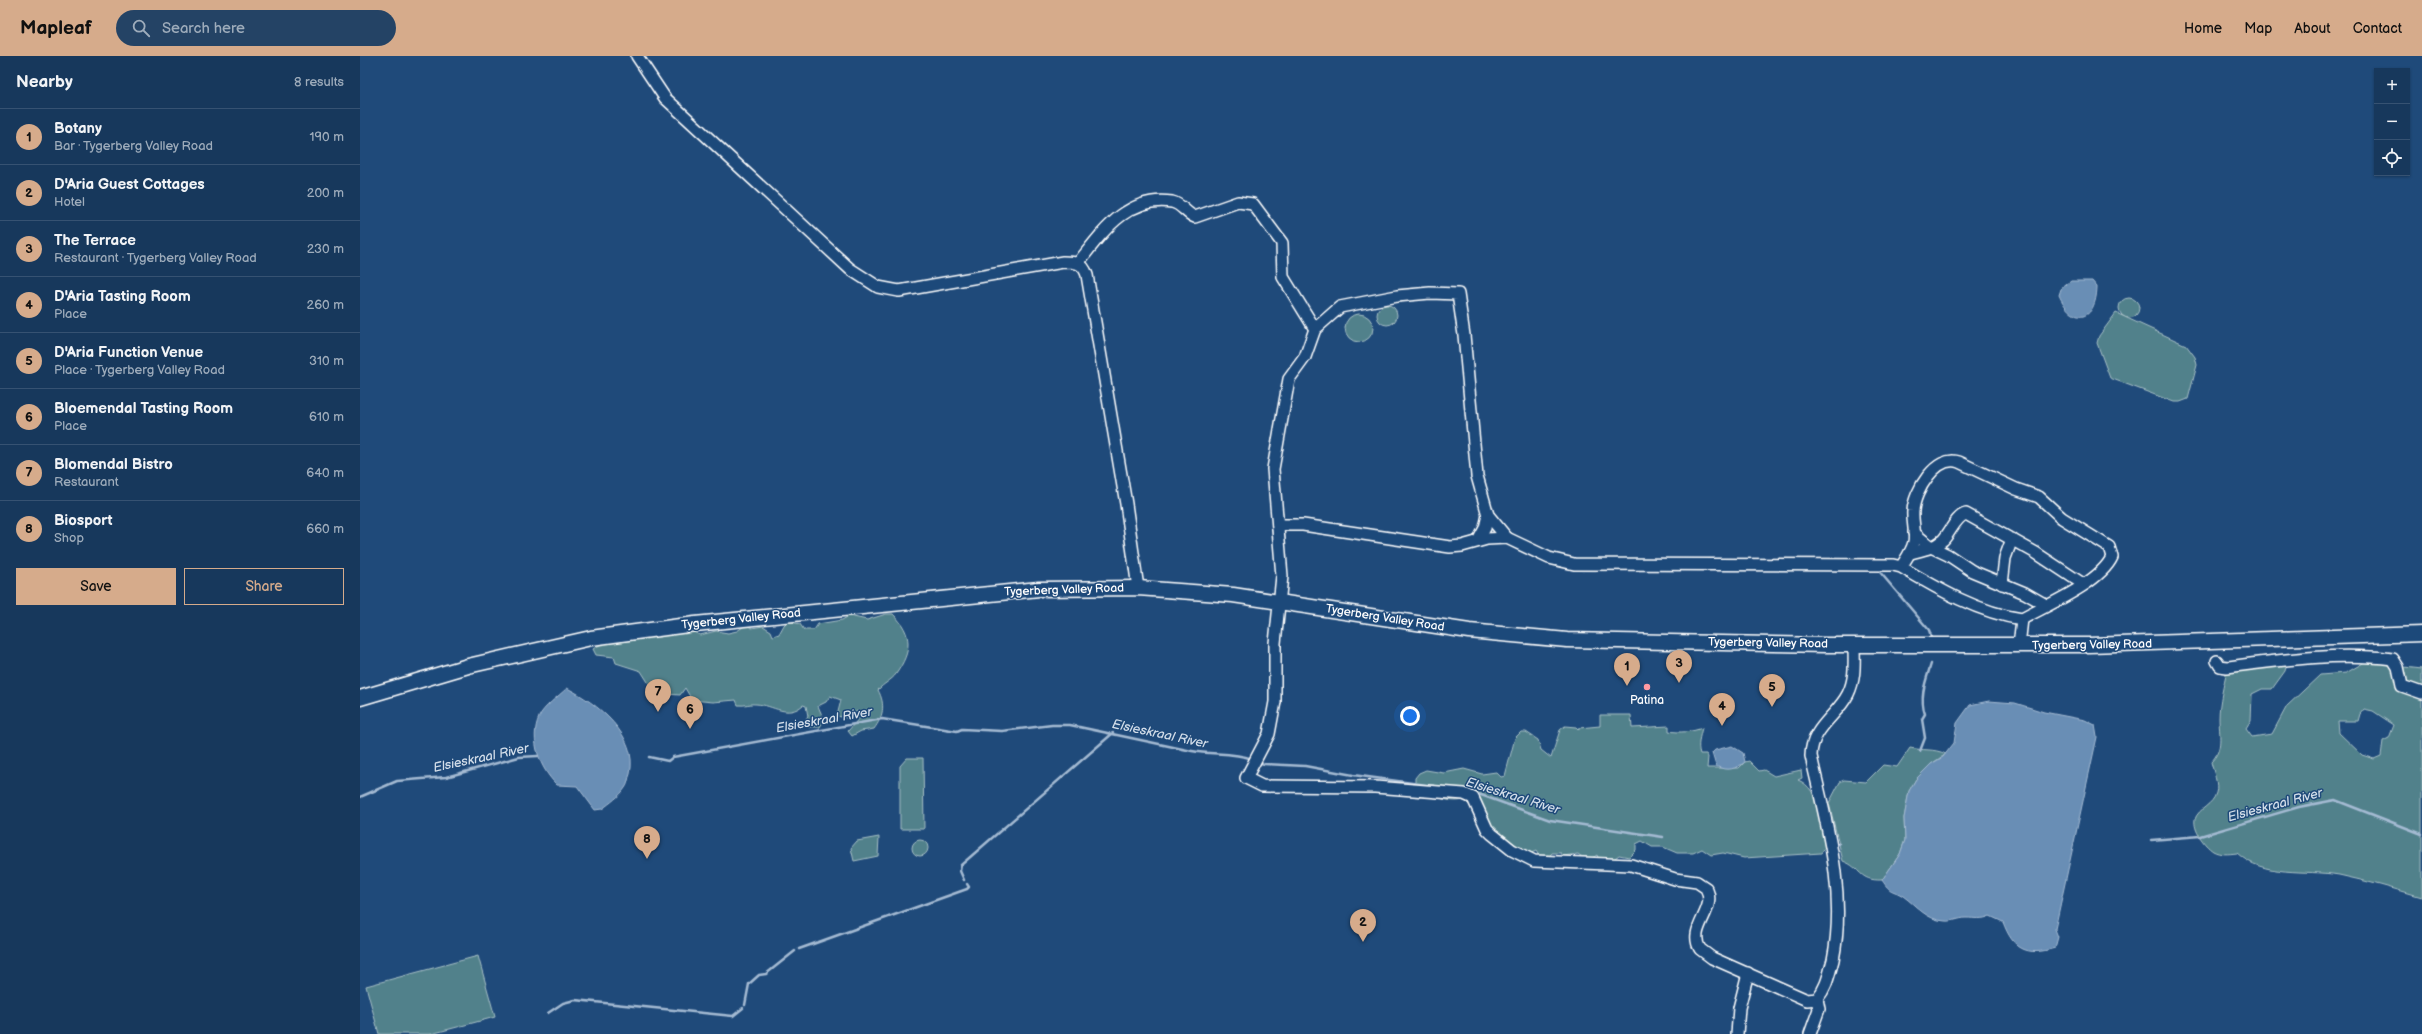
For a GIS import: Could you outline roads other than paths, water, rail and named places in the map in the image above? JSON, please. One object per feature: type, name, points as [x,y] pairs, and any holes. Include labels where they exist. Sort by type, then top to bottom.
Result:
[{"type":"main road","name":"Tygerberg Valley Road","points":[[360,698],[522,653],[591,638],[654,629],[1012,591],[1138,588],[1233,595],[1469,631],[1560,640],[2019,646],[2251,642],[2422,634]]},
{"type":"street","points":[[637,56],[665,98],[850,269],[878,287],[898,291],[1063,262],[1078,263],[1085,269],[1126,504],[1138,588]]},
{"type":"street","points":[[1078,263],[1112,221],[1141,205],[1171,202],[1195,216],[1238,202],[1248,202],[1256,208],[1282,243],[1282,277],[1315,329]]},
{"type":"street","points":[[1817,999],[1807,1000],[1704,954],[1697,945],[1697,927],[1705,914],[1709,898],[1706,888],[1697,882],[1675,879],[1631,865],[1534,861],[1512,850],[1492,834],[1470,796],[1375,787],[1262,786],[1246,778],[1259,757],[1269,734],[1276,702],[1275,643],[1278,601],[1282,576],[1273,469],[1290,379],[1305,358],[1315,329],[1336,309],[1346,305],[1414,294],[1458,294],[1464,335],[1477,476],[1488,515],[1507,538],[1549,558],[1574,564],[1886,564],[1901,566],[1966,602],[2000,615],[2022,619],[2098,574],[2111,561],[2112,554],[2109,547],[2067,521],[2039,496],[2016,489],[1955,461],[1941,463],[1920,489],[1913,511],[1914,534],[1910,553],[1901,566]]},
{"type":"street","points":[[1910,553],[1931,547],[1944,539],[1961,515],[1966,514],[2012,539],[2083,584]]},
{"type":"street","points":[[1478,541],[1485,528],[1488,515]]},
{"type":"street","points":[[1278,525],[1303,525],[1450,547],[1462,546],[1478,541],[1507,538]]},
{"type":"street","points":[[1914,534],[1931,547],[1948,555],[1977,574],[2046,605]]},
{"type":"street","points":[[2002,584],[2005,558],[2012,539]]},
{"type":"street","points":[[2019,646],[2022,619]]},
{"type":"street","points":[[1810,1034],[1819,1009],[1817,999],[1826,985],[1836,941],[1837,893],[1834,858],[1811,756],[1811,747],[1822,725],[1843,702],[1849,692],[1853,677],[1854,645]]},
{"type":"street","points":[[2217,661],[2220,666],[2227,667],[2298,658],[2377,657],[2394,659],[2398,667],[2402,686],[2422,693]]},
{"type":"street","points":[[1737,1034],[1739,1008],[1748,973]]},
{"type":"water","points":[[2071,281],[2092,281],[2097,287],[2096,299],[2093,308],[2083,316],[2077,316],[2071,312],[2059,295],[2061,289]]},
{"type":"water","points":[[567,688],[591,702],[613,722],[622,734],[628,747],[631,760],[630,774],[627,785],[618,797],[602,809],[595,810],[577,786],[557,785],[541,763],[538,754],[535,735],[539,717],[541,713]]},
{"type":"water","points":[[1989,701],[2015,703],[2044,712],[2085,720],[2095,725],[2097,737],[2055,929],[2058,937],[2055,948],[2045,951],[2028,951],[2022,948],[2011,939],[2003,922],[1990,916],[1981,918],[1963,918],[1948,921],[1932,918],[1922,912],[1903,896],[1890,889],[1882,880],[1900,854],[1905,840],[1904,818],[1909,791],[1916,779],[1931,764],[1943,757],[1954,743],[1957,723],[1970,705]]},
{"type":"water","points":[[1732,746],[1743,753],[1745,762],[1731,769],[1724,769],[1716,766],[1712,753],[1715,750]]},
{"type":"waterway","points":[[1879,567],[1879,571],[1929,630],[1931,636]]},
{"type":"waterway","points":[[1920,751],[1925,738],[1922,719],[1925,714],[1923,708],[1923,695],[1925,682],[1931,664]]},
{"type":"waterway","name":"Elsieskraal River","points":[[649,757],[668,761],[673,757],[882,719],[957,731],[962,729],[1002,731],[1052,725],[1070,725],[1192,751],[1230,754],[1252,759]]},
{"type":"waterway","points":[[964,880],[960,871],[961,865],[1113,733]]},
{"type":"waterway","name":"Elsieskraal River","points":[[360,797],[397,781],[446,777],[519,757],[538,756]]},
{"type":"waterway","name":"Elsieskraal River","points":[[1258,762],[1264,764],[1305,766],[1353,775],[1449,788]]},
{"type":"waterway","name":"Elsieskraal River","points":[[1470,791],[1550,820],[1663,837]]},
{"type":"waterway","name":"Elsieskraal River","points":[[2151,840],[2200,836],[2299,807],[2335,800],[2422,834]]},
{"type":"waterway","name":"Elsieskraal River","points":[[1833,845],[1839,844]]},
{"type":"waterway","points":[[799,949],[967,889],[969,887],[967,884]]},
{"type":"waterway","points":[[745,1005],[749,984],[759,975],[766,974],[795,951]]},
{"type":"waterway","points":[[548,1013],[563,1003],[575,1000],[733,1016],[743,1008]]},
{"type":"place","name":"The Terrace","points":[[1679,683]]},
{"type":"place","name":"Botany","points":[[1627,686]]},
{"type":"place","name":"Patina","points":[[1647,687]]},
{"type":"place","name":"D'Aria Function Venue","points":[[1772,707]]},
{"type":"place","name":"Blomendal Bistro","points":[[658,712]]},
{"type":"place","name":"D'Aria Tasting Room","points":[[1722,726]]},
{"type":"place","name":"Bloemendal Tasting Room","points":[[690,729]]},
{"type":"place","name":"Biosport","points":[[647,859]]},
{"type":"place","name":"D'Aria Guest Cottages","points":[[1363,942]]}]
